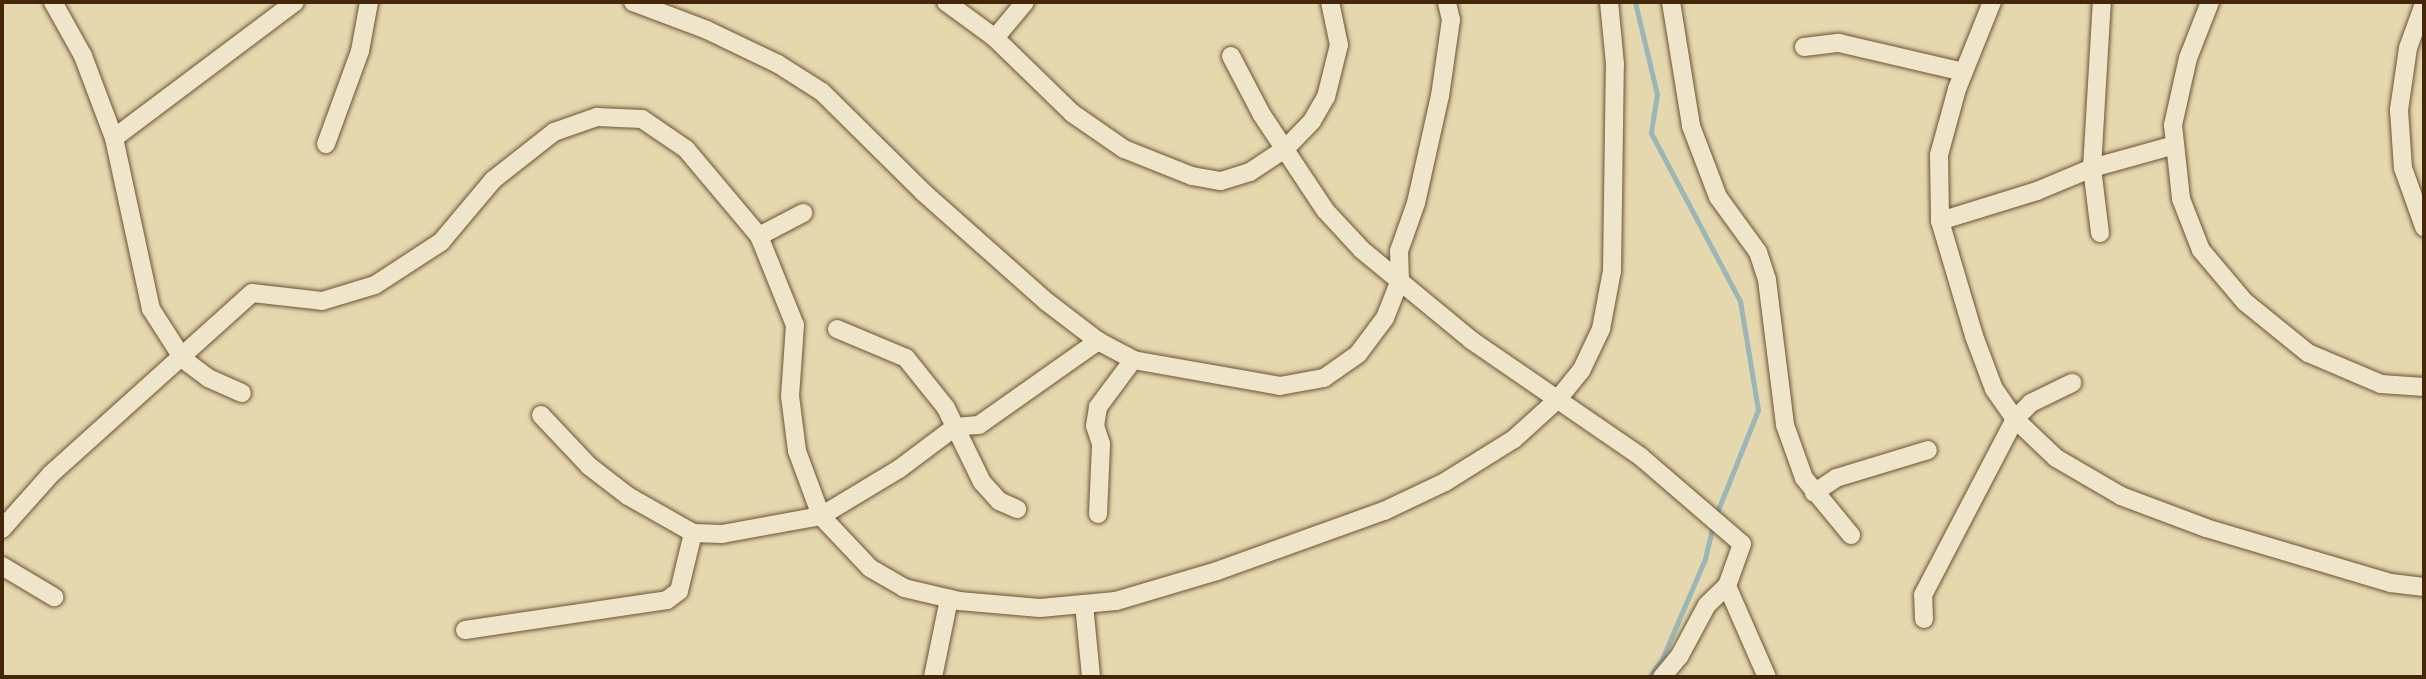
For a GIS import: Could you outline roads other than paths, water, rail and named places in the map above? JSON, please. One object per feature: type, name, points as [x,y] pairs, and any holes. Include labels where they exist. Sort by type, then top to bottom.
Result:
[{"type":"street","points":[[53,2],[83,56],[114,138],[151,309],[183,359],[208,378],[242,393]]},
{"type":"street","points":[[114,138],[295,2]]},
{"type":"street","points":[[326,144],[360,51],[369,2]]},
{"type":"street","points":[[633,2],[719,36],[822,92],[923,192],[1047,302],[1098,341],[1133,360],[1280,386],[1324,377],[1358,354],[1385,318],[1400,280],[1399,251],[1416,203],[1440,96],[1451,20],[1447,2]]},
{"type":"street","points":[[946,2],[995,38],[1072,113],[1124,149],[1192,176],[1221,181],[1250,172],[1286,148],[1326,97],[1339,45],[1330,2]]},
{"type":"street","points":[[995,38],[1026,2]]},
{"type":"street","points":[[2,529],[51,474],[183,359],[252,293],[322,301],[375,285],[441,242],[493,180],[554,132],[597,117],[642,120],[686,149],[759,236],[795,325],[790,396],[797,450],[821,516],[870,568],[904,588],[949,599],[1040,608],[1116,601],[1217,571],[1384,511],[1445,482],[1514,439],[1559,399],[1581,371],[1601,329],[1612,271],[1615,64],[1609,2]]},
{"type":"street","points":[[1671,2],[1691,126],[1718,197],[1758,252],[1767,279],[1785,425],[1814,493],[1851,535]]},
{"type":"street","points":[[1992,2],[1964,72],[1939,155],[1940,221],[1978,347],[1994,389],[2015,419],[2056,458],[2121,496],[2219,532],[2391,583],[2424,587]]},
{"type":"street","points":[[2100,233],[2092,168],[2102,2]]},
{"type":"street","points":[[2210,2],[2188,58],[2173,125],[2181,199],[2201,250],[2245,302],[2308,354],[2381,384],[2424,387]]},
{"type":"street","points":[[2424,4],[2408,48],[2399,110],[2403,168],[2413,205],[2424,227]]},
{"type":"street","points":[[1804,47],[1839,43],[1964,72]]},
{"type":"street","points":[[1231,56],[1262,115],[1325,211],[1362,250],[1471,340],[1642,457],[1742,544],[1727,586],[1707,605],[1679,657],[1662,677]]},
{"type":"street","points":[[1940,221],[2037,191],[2092,168],[2175,145]]},
{"type":"street","points":[[759,236],[803,213]]},
{"type":"street","points":[[837,329],[906,358],[929,383],[955,427],[982,482],[999,501],[1017,509]]},
{"type":"street","points":[[541,415],[589,466],[628,496],[693,533],[722,534],[821,516],[899,469],[955,427],[979,425],[1098,341]]},
{"type":"street","points":[[1098,514],[1101,444],[1095,426],[1098,407],[1133,360]]},
{"type":"street","points":[[1924,618],[1923,595],[2015,419],[2031,403],[2072,383]]},
{"type":"street","points":[[1814,493],[1836,478],[1928,450]]},
{"type":"street","points":[[465,630],[667,600],[679,591],[693,533]]},
{"type":"street","points":[[2,566],[54,597]]},
{"type":"street","points":[[1727,586],[1767,676]]},
{"type":"street","points":[[933,677],[949,599]]},
{"type":"street","points":[[1084,604],[1091,677]]},
{"type":"waterway","points":[[1635,2],[1657,94],[1651,133],[1740,301],[1758,410],[1714,520],[1705,559],[1661,661],[1649,677]]}]
